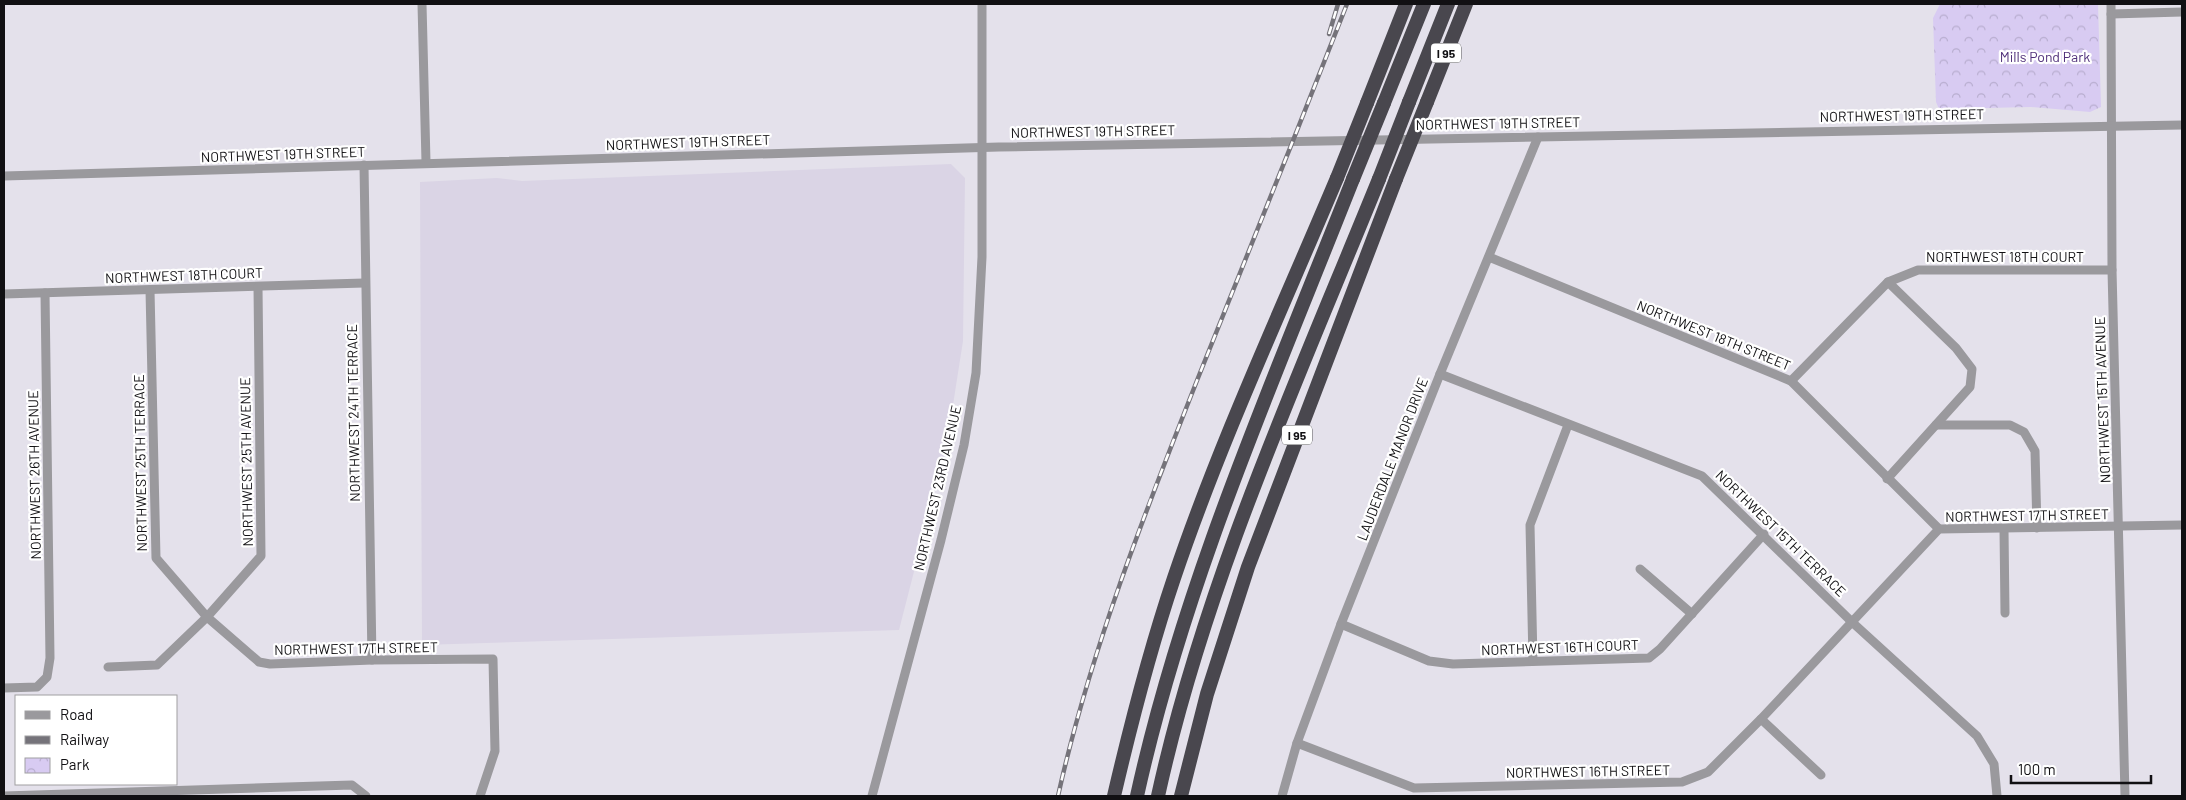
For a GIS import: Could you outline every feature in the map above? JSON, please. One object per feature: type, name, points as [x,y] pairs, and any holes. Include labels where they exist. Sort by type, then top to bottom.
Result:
[{"type":"highway","points":[[1114,796],[1143,679],[1186,544],[1220,457],[1337,178],[1406,4]]},
{"type":"highway","points":[[1137,796],[1169,667],[1200,569],[1353,179],[1424,4]]},
{"type":"highway","points":[[1158,796],[1186,687],[1224,565],[1448,4]]},
{"type":"highway","name":"I 95","points":[[1181,796],[1209,686],[1251,559],[1396,179],[1466,4]]},
{"type":"street","points":[[422,4],[426,162]]},
{"type":"street","name":"NORTHWEST 23RD AVENUE","points":[[872,796],[929,585],[964,445],[976,373],[982,257],[982,4]]},
{"type":"street","name":"NORTHWEST 15TH AVENUE","points":[[2111,4],[2113,126],[2112,270],[2120,528],[2125,796]]},
{"type":"street","points":[[2111,14],[2182,12]]},
{"type":"street","name":"NORTHWEST 19TH STREET","points":[[4,176],[982,147],[2182,124]]},
{"type":"street","name":"LAUDERDALE MANOR DRIVE","points":[[1282,796],[1298,743],[1341,624],[1440,374],[1538,137]]},
{"type":"street","name":"NORTHWEST 24TH TERRACE","points":[[364,165],[364,283],[372,660]]},
{"type":"street","name":"NORTHWEST 18TH STREET","points":[[1489,257],[1791,381],[1939,529]]},
{"type":"street","name":"NORTHWEST 18TH COURT","points":[[1791,381],[1888,282],[1918,270],[2112,270]]},
{"type":"street","points":[[1887,479],[1970,387],[1972,369],[1956,348],[1888,282]]},
{"type":"street","name":"NORTHWEST 18TH COURT","points":[[4,294],[364,283]]},
{"type":"street","name":"NORTHWEST 25TH AVENUE","points":[[108,667],[157,665],[206,616],[261,556],[258,286]]},
{"type":"street","name":"NORTHWEST 25TH TERRACE","points":[[150,290],[156,558],[206,616]]},
{"type":"street","name":"NORTHWEST 26TH AVENUE","points":[[4,688],[37,687],[47,677],[50,658],[45,292]]},
{"type":"street","name":"NORTHWEST 15TH TERRACE","points":[[1440,374],[1702,476],[1853,622],[1976,736],[1994,764],[1996,796]]},
{"type":"street","points":[[1533,661],[1530,525],[1568,425]]},
{"type":"street","points":[[1936,425],[2010,425],[2024,432],[2035,451],[2037,528]]},
{"type":"street","name":"NORTHWEST 17TH STREET","points":[[1853,622],[1939,529],[2182,526]]},
{"type":"street","points":[[2004,529],[2005,613]]},
{"type":"street","name":"NORTHWEST 16TH COURT","points":[[1341,624],[1429,661],[1453,664],[1649,658],[1692,614],[1764,534]]},
{"type":"street","points":[[1640,569],[1692,614]]},
{"type":"street","name":"NORTHWEST 17TH STREET","points":[[206,616],[259,662],[270,664],[372,660],[493,659],[495,751],[480,796]]},
{"type":"street","name":"NORTHWEST 16TH STREET","points":[[1298,743],[1412,792],[1682,782],[1708,772],[1853,622]]},
{"type":"street","points":[[1761,719],[1821,775]]},
{"type":"street","points":[[4,796],[263,792],[352,785],[364,794]]},
{"type":"shaded area","points":[[951,164],[965,178],[963,341],[947,443],[899,630],[422,645],[420,182],[497,178],[522,181]]},
{"type":"green space","name":"Mills Pond Park","points":[[1940,4],[2098,4],[2101,107],[2090,112],[2031,107],[1939,109],[1936,102],[1933,18]]},
{"type":"green space","points":[[1990,4],[2058,4],[2058,11],[1990,12]]},
{"type":"railway","points":[[1329,34],[1338,4]]},
{"type":"railway","points":[[1058,796],[1086,689],[1138,532],[1347,4]]}]
